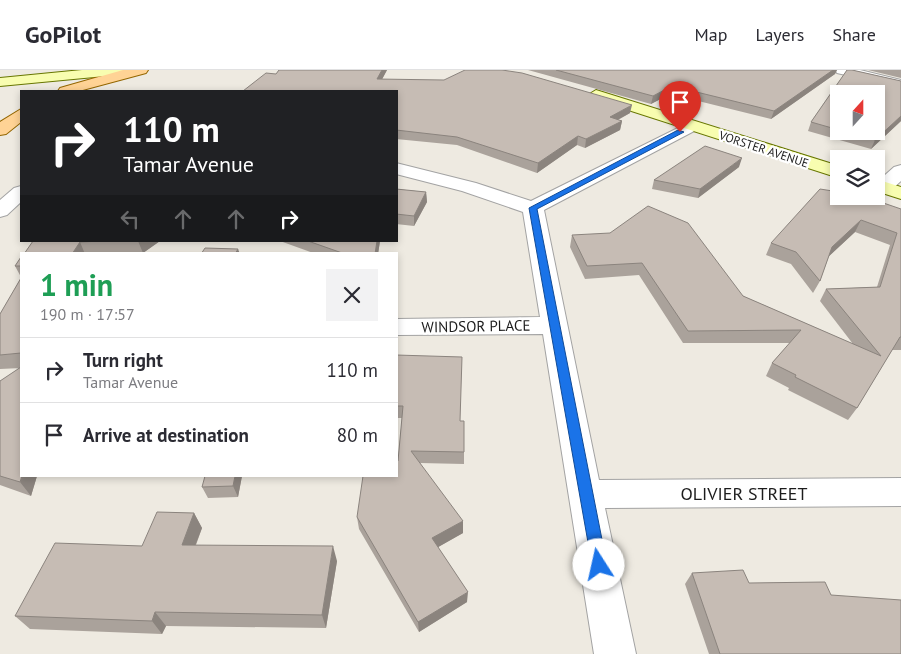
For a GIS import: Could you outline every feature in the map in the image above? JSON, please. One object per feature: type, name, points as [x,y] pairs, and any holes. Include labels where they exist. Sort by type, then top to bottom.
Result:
[{"type":"main road","points":[[0,72],[21,70]]},
{"type":"main road","points":[[0,82],[72,73],[126,70]]},
{"type":"main road","points":[[68,90],[141,70]]},
{"type":"main road","points":[[54,90],[72,73]]},
{"type":"main road","name":"VORSTER AVENUE","points":[[577,90],[830,169]]},
{"type":"main road","points":[[0,130],[20,115]]},
{"type":"main road","points":[[885,188],[901,193]]},
{"type":"street","points":[[842,70],[901,84]]},
{"type":"street","points":[[398,169],[470,187],[533,208],[692,126]]},
{"type":"street","points":[[885,182],[901,171]]},
{"type":"street","points":[[0,210],[20,193]]},
{"type":"street","points":[[533,208],[615,654]]},
{"type":"street","name":"WINDSOR PLACE","points":[[398,327],[555,325]]},
{"type":"street","name":"OLIVIER STREET","points":[[587,494],[901,492]]},
{"type":"building","points":[[279,70],[382,70],[377,79],[444,80],[465,70],[502,70],[522,73],[632,105],[610,117],[622,121],[586,139],[578,136],[538,163],[457,137],[398,130],[398,90],[244,90],[266,73],[276,74]]},
{"type":"building","points":[[556,70],[833,70],[774,111],[672,86],[653,96]]},
{"type":"building","points":[[847,70],[901,81],[901,116],[885,131],[885,85],[837,85]]},
{"type":"building","points":[[830,95],[830,127],[811,122]]},
{"type":"building","points":[[705,146],[742,158],[700,189],[654,180]]},
{"type":"building","points":[[398,189],[426,192],[414,216],[398,214]]},
{"type":"building","points":[[820,189],[830,191],[830,205],[885,204],[901,209],[901,337],[857,408],[795,377],[796,375],[772,363],[801,330],[688,331],[642,263],[587,266],[572,235],[610,233],[648,206],[688,223],[743,296],[881,356],[826,289],[880,287],[897,233],[861,220],[832,247],[820,281],[796,252],[771,243]]},
{"type":"building","points":[[32,242],[80,242],[73,252],[25,252]]},
{"type":"building","points":[[311,242],[377,242],[375,252],[339,252]]},
{"type":"building","points":[[205,248],[238,249],[236,252],[202,252]]},
{"type":"building","points":[[20,258],[20,266],[15,266]]},
{"type":"building","points":[[20,280],[20,353],[0,355],[0,314]]},
{"type":"building","points":[[398,355],[462,357],[460,421],[464,421],[464,452],[411,451],[463,521],[432,538],[468,592],[418,622],[357,517],[363,477],[398,477],[403,406],[398,406]]},
{"type":"building","points":[[20,368],[20,477],[22,477],[20,482],[0,476],[0,381]]},
{"type":"building","points":[[205,477],[235,477],[233,486],[202,487]]},
{"type":"building","points":[[157,512],[194,513],[182,545],[333,546],[322,615],[155,612],[152,621],[15,616],[55,543],[142,546]]},
{"type":"building","points":[[743,570],[749,583],[825,582],[831,595],[901,600],[901,654],[720,654],[692,573]]},
{"type":"route","points":[[599,565],[533,208],[680,132]]}]
